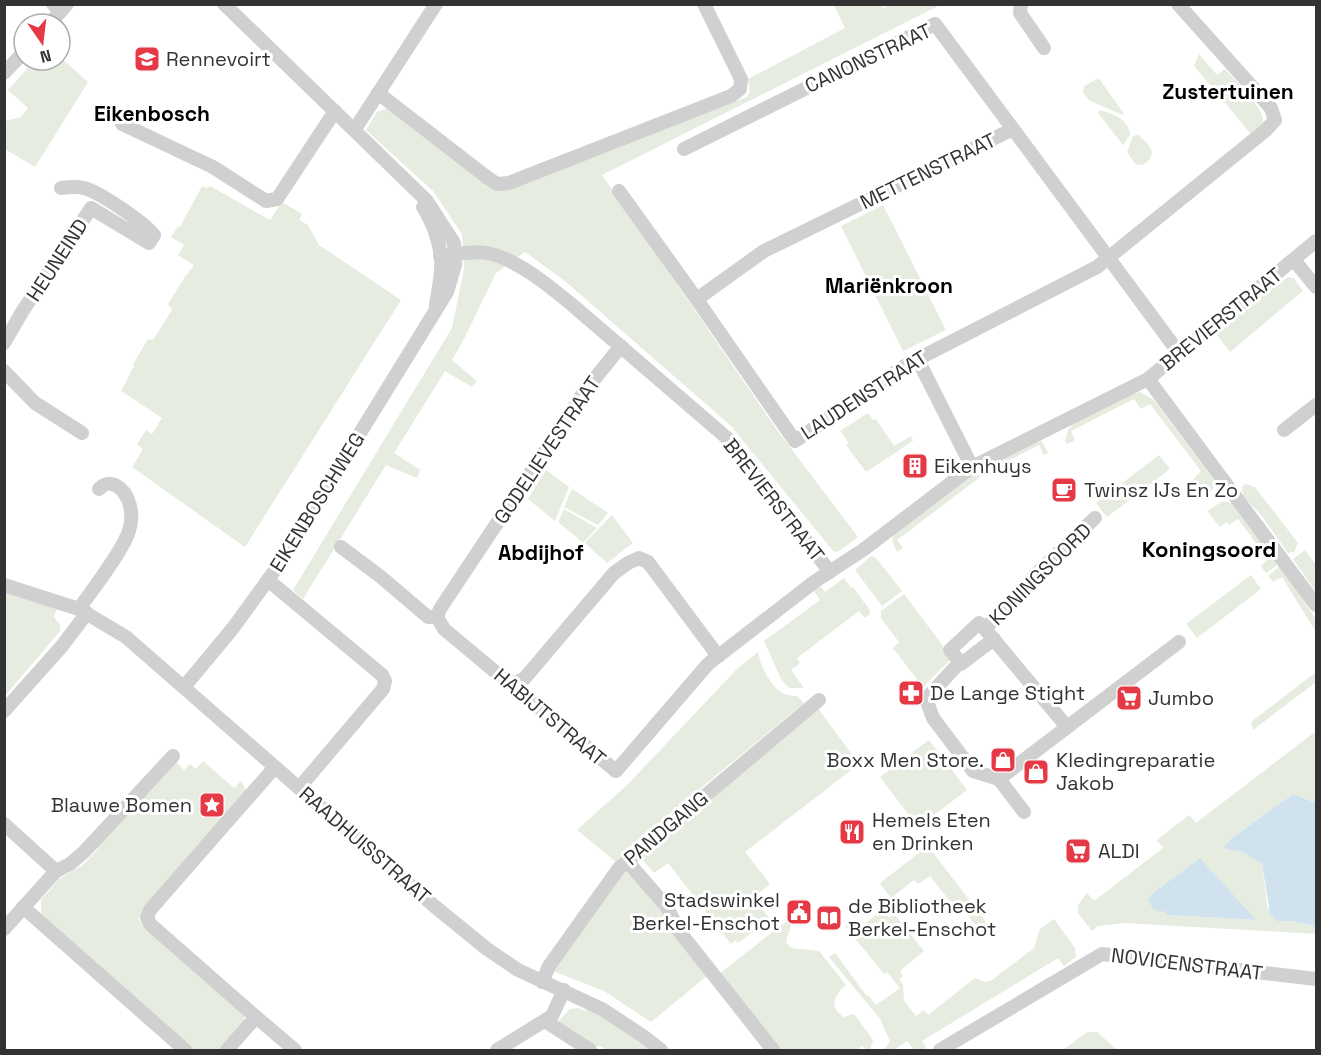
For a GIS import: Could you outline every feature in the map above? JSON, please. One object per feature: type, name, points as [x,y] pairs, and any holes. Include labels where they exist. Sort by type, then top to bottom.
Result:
[{"type":"street","name":"EIKENBOSCHWEG","points":[[184,687],[268,580],[447,292],[455,265],[454,243],[427,201],[224,4]]},
{"type":"street","points":[[355,129],[436,4]]},
{"type":"street","points":[[704,4],[741,79],[740,89],[752,114]]},
{"type":"street","points":[[1021,4],[1020,13],[1044,48]]},
{"type":"street","name":"LAUDENSTRAAT","points":[[619,191],[795,441],[917,358],[1097,267],[1266,130],[1275,120],[1270,108],[1178,4]]},
{"type":"street","name":"CANONSTRAAT","points":[[684,149],[935,24],[1013,129]]},
{"type":"street","points":[[378,93],[497,184],[509,183],[567,161],[731,96],[740,89]]},
{"type":"street","points":[[122,124],[213,167],[266,201],[277,198],[335,111]]},
{"type":"street","name":"METTENSTRAAT","points":[[697,299],[764,250],[1013,129],[1179,353]]},
{"type":"street","name":"HEUNEIND","points":[[4,343],[91,208],[149,243],[154,235],[146,225],[91,190],[77,187],[61,188]]},
{"type":"street","name":"EIKENBOSCHWEG","points":[[414,189],[434,231],[440,256],[441,269],[436,307]]},
{"type":"street","name":"BREVIERSTRAAT","points":[[440,256],[487,253],[504,260],[555,291],[727,438],[830,572],[863,550],[972,467],[1148,378],[1317,241]]},
{"type":"street","points":[[1294,260],[1317,287]]},
{"type":"street","name":"GODELIEVESTRAAT","points":[[437,617],[584,392],[621,346]]},
{"type":"street","points":[[917,358],[972,467]]},
{"type":"street","points":[[4,371],[35,403],[82,433]]},
{"type":"street","points":[[1148,378],[1317,605]]},
{"type":"street","points":[[1284,430],[1317,405]]},
{"type":"street","points":[[4,711],[62,646],[129,532],[131,520],[128,498],[120,488],[111,483],[99,489]]},
{"type":"street","name":"KONINGSOORD","points":[[999,780],[973,771],[933,718],[926,699],[989,634],[1038,572],[1095,518]]},
{"type":"street","name":"HABIJTSTRAAT","points":[[341,547],[428,617],[437,617],[444,629],[505,680],[515,683],[520,692],[616,771],[708,664],[830,572]]},
{"type":"street","points":[[515,683],[524,679],[614,573],[639,558],[648,562],[718,656]]},
{"type":"street","points":[[268,580],[382,675],[385,681],[383,689],[299,788]]},
{"type":"street","name":"RAADHUISSTRAAT","points":[[4,585],[83,611],[126,636],[433,905],[487,948],[518,970],[602,1009],[661,1050]]},
{"type":"street","name":"KONINGSOORD","points":[[960,662],[950,650],[979,623],[1067,728]]},
{"type":"street","points":[[1023,812],[999,780],[1179,642]]},
{"type":"street","name":"PANDGANG","points":[[542,982],[549,966],[619,868],[819,699]]},
{"type":"street","points":[[4,929],[56,871],[70,864],[84,852],[173,756]]},
{"type":"street","points":[[275,767],[150,910],[147,918],[151,925],[295,1050]]},
{"type":"street","points":[[4,824],[56,871]]},
{"type":"street","points":[[627,861],[667,907],[679,932],[773,1050]]},
{"type":"street","points":[[23,908],[185,1050]]},
{"type":"street","name":"NOVICENSTRAAT","points":[[940,1050],[1102,954],[1317,980]]},
{"type":"street","points":[[497,1050],[552,1016],[564,990]]},
{"type":"street","points":[[226,1050],[256,1017]]},
{"type":"street","points":[[545,1021],[590,1050]]},
{"type":"shaded area","points":[[834,5],[881,5],[883,8],[890,5],[940,5],[602,175],[777,430],[858,537],[839,551],[834,552],[731,426],[565,281],[525,252],[496,273],[452,360],[477,381],[472,387],[445,371],[394,453],[420,470],[417,478],[386,465],[303,599],[293,590],[452,328],[464,269],[462,234],[433,191],[366,130],[377,112],[386,109],[387,105],[508,187],[747,97],[750,92],[748,79],[845,28]]},
{"type":"shaded area","points":[[1199,54],[1217,75],[1225,69],[1253,101],[1262,114],[1263,120],[1257,130],[1251,134],[1194,66]]},
{"type":"shaded area","points":[[72,68],[88,82],[35,167],[5,149],[5,121],[21,117],[28,108],[8,90],[24,72],[72,72]]},
{"type":"shaded area","points":[[1097,79],[1100,80],[1123,115],[1090,101],[1083,93],[1084,86]]},
{"type":"shaded area","points":[[1100,110],[1115,115],[1127,125],[1130,135],[1123,145],[1098,113]]},
{"type":"shaded area","points":[[1138,135],[1146,142],[1152,153],[1143,165],[1135,164],[1127,152],[1133,136]]},
{"type":"shaded area","points":[[202,186],[208,188],[210,186],[270,220],[282,202],[302,214],[299,220],[308,225],[319,245],[401,300],[245,547],[132,467],[143,449],[137,444],[146,430],[152,434],[162,418],[121,391],[148,339],[153,340],[172,310],[168,304],[194,265],[178,255],[184,245],[171,237],[178,226],[180,227]]},
{"type":"shaded area","points":[[883,205],[946,330],[903,351],[841,226]]},
{"type":"shaded area","points":[[1288,277],[1294,278],[1303,291],[1230,352],[1215,332]]},
{"type":"shaded area","points":[[1140,392],[1154,400],[1213,479],[1213,489],[1200,501],[1194,493],[1197,490],[1191,482],[1201,471],[1150,404],[1141,409],[1134,399],[1071,431],[1075,440],[1067,444],[1065,441],[1068,430],[1074,423]]},
{"type":"shaded area","points":[[868,413],[873,420],[876,419],[894,446],[911,436],[913,441],[866,472],[846,445],[849,443],[840,431]]},
{"type":"shaded area","points":[[1042,441],[1048,453],[1044,455],[1039,445],[988,471],[897,540],[903,548],[897,552],[892,541],[894,534],[978,471],[1035,442]]},
{"type":"shaded area","points":[[1159,455],[1170,469],[1107,517],[1096,503]]},
{"type":"shaded area","points":[[546,470],[569,487],[555,521],[528,499]]},
{"type":"shaded area","points":[[1245,484],[1255,487],[1298,543],[1294,552],[1288,553],[1262,516],[1243,496],[1242,487]]},
{"type":"shaded area","points":[[572,489],[608,513],[598,525],[564,507]]},
{"type":"shaded area","points":[[1223,501],[1232,503],[1280,563],[1266,573],[1261,566],[1268,559],[1238,519],[1229,525],[1227,522],[1220,527],[1207,511]]},
{"type":"shaded area","points":[[564,509],[597,528],[583,543],[558,522]]},
{"type":"shaded area","points":[[612,515],[633,543],[607,563],[585,543]]},
{"type":"shaded area","points":[[1305,550],[1316,565],[1316,592],[1293,559]]},
{"type":"shaded area","points":[[871,556],[876,558],[902,591],[882,606],[855,570]]},
{"type":"shaded area","points":[[1281,565],[1316,620],[1316,632],[1282,577],[1273,582],[1268,576]]},
{"type":"shaded area","points":[[1251,575],[1261,589],[1197,638],[1186,624]]},
{"type":"shaded area","points":[[844,578],[869,609],[870,614],[865,618],[859,611],[797,658],[800,663],[791,670],[804,688],[789,688],[781,679],[764,641],[820,600],[814,591],[820,586],[825,592]]},
{"type":"shaded area","points":[[5,592],[57,608],[54,617],[60,625],[60,631],[5,696]]},
{"type":"shaded area","points":[[904,594],[952,658],[923,687],[893,648],[899,642],[881,618],[881,611]]},
{"type":"shaded area","points":[[758,652],[764,671],[772,684],[782,693],[797,696],[804,703],[632,845],[616,862],[577,830],[627,785],[738,668]]},
{"type":"shaded area","points":[[1316,672],[1316,682],[1253,730],[1251,722]]},
{"type":"shaded area","points":[[817,707],[859,764],[745,852],[770,884],[753,898],[770,919],[738,943],[736,940],[731,944],[668,863],[654,873],[639,856]]},
{"type":"shaded area","points":[[1316,731],[1316,803],[1293,794],[1232,838],[1224,848],[1243,852],[1262,864],[1268,912],[1291,921],[1316,926],[1316,934],[1126,923],[1098,926],[1092,931],[1078,913],[1078,905],[1087,893],[1094,901],[1163,848],[1157,840],[1189,815],[1196,823]],"holes":[[[1200,858],[1255,920],[1168,915],[1148,900],[1153,893]]]},
{"type":"shaded area","points":[[929,740],[967,790],[918,827],[880,777]]},
{"type":"shaded area","points":[[175,761],[184,770],[190,764],[196,769],[203,761],[234,788],[241,781],[246,790],[244,797],[138,919],[245,1014],[243,1025],[220,1050],[193,1050],[41,916],[41,900],[59,879],[83,865],[98,849],[96,847]]},
{"type":"shaded area","points":[[925,842],[986,922],[978,928],[957,902],[953,905],[930,876],[918,884],[914,880],[891,898],[880,883],[919,853],[916,849]]},
{"type":"shaded area","points":[[627,867],[663,909],[707,976],[651,1022],[604,991],[553,971]]},
{"type":"shaded area","points":[[882,910],[889,918],[894,914],[924,951],[900,971],[903,976],[899,979],[903,985],[904,1001],[916,1016],[924,1010],[928,1015],[975,978],[986,982],[992,980],[1034,948],[1040,929],[1054,919],[1075,948],[1076,957],[1064,966],[1058,958],[922,1041],[927,1050],[914,1050],[907,1041],[894,1050],[884,1050],[890,1041],[880,1019],[829,957],[835,953],[876,1005],[900,988],[887,972],[884,974],[845,926],[851,921],[858,929]]},
{"type":"shaded area","points":[[788,920],[791,925],[786,942],[791,948],[819,951],[846,985],[838,993],[834,1005],[844,1017],[854,1014],[873,1040],[870,1050],[862,1046],[856,1050],[780,1050],[719,974]]},
{"type":"shaded area","points":[[578,1008],[586,1011],[587,1008],[652,1050],[607,1050],[600,1046],[593,1048],[557,1023],[570,1009]]},
{"type":"shaded area","points":[[1087,1032],[1097,1032],[1117,1050],[1063,1050]]},
{"type":"water","points":[[1293,794],[1316,803],[1316,926],[1277,921],[1268,912],[1262,864],[1243,852],[1224,847],[1232,838]]},
{"type":"water","points":[[1200,858],[1256,920],[1168,915],[1154,909],[1148,900],[1153,893]]},
{"type":"place","name":"Rennevoirt","points":[[147,59]]},
{"type":"place","name":"Eikenhuys","points":[[915,466]]},
{"type":"place","name":"Twinsz IJs En Zo","points":[[1064,490]]},
{"type":"place","name":"De Lange Stight","points":[[911,693]]},
{"type":"place","name":"Jumbo","points":[[1129,698]]},
{"type":"place","name":"Boxx Men Store.","points":[[1003,760]]},
{"type":"place","name":"Kledingreparatie Jakob","points":[[1036,772]]},
{"type":"place","name":"Blauwe Bomen","points":[[212,805]]},
{"type":"place","name":"Hemels Eten en Drinken","points":[[852,832]]},
{"type":"place","name":"ALDI","points":[[1078,851]]},
{"type":"place","name":"Stadswinkel Berkel-Enschot","points":[[799,912]]},
{"type":"place","name":"de Bibliotheek Berkel-Enschot","points":[[829,918]]},
{"type":"district","name":"Zustertuinen","points":[[1228,91]]},
{"type":"district","name":"Eikenbosch","points":[[152,113]]},
{"type":"district","name":"Mariënkroon","points":[[889,285]]},
{"type":"district","name":"Koningsoord","points":[[1209,549]]},
{"type":"district","name":"Abdijhof","points":[[541,552]]}]
